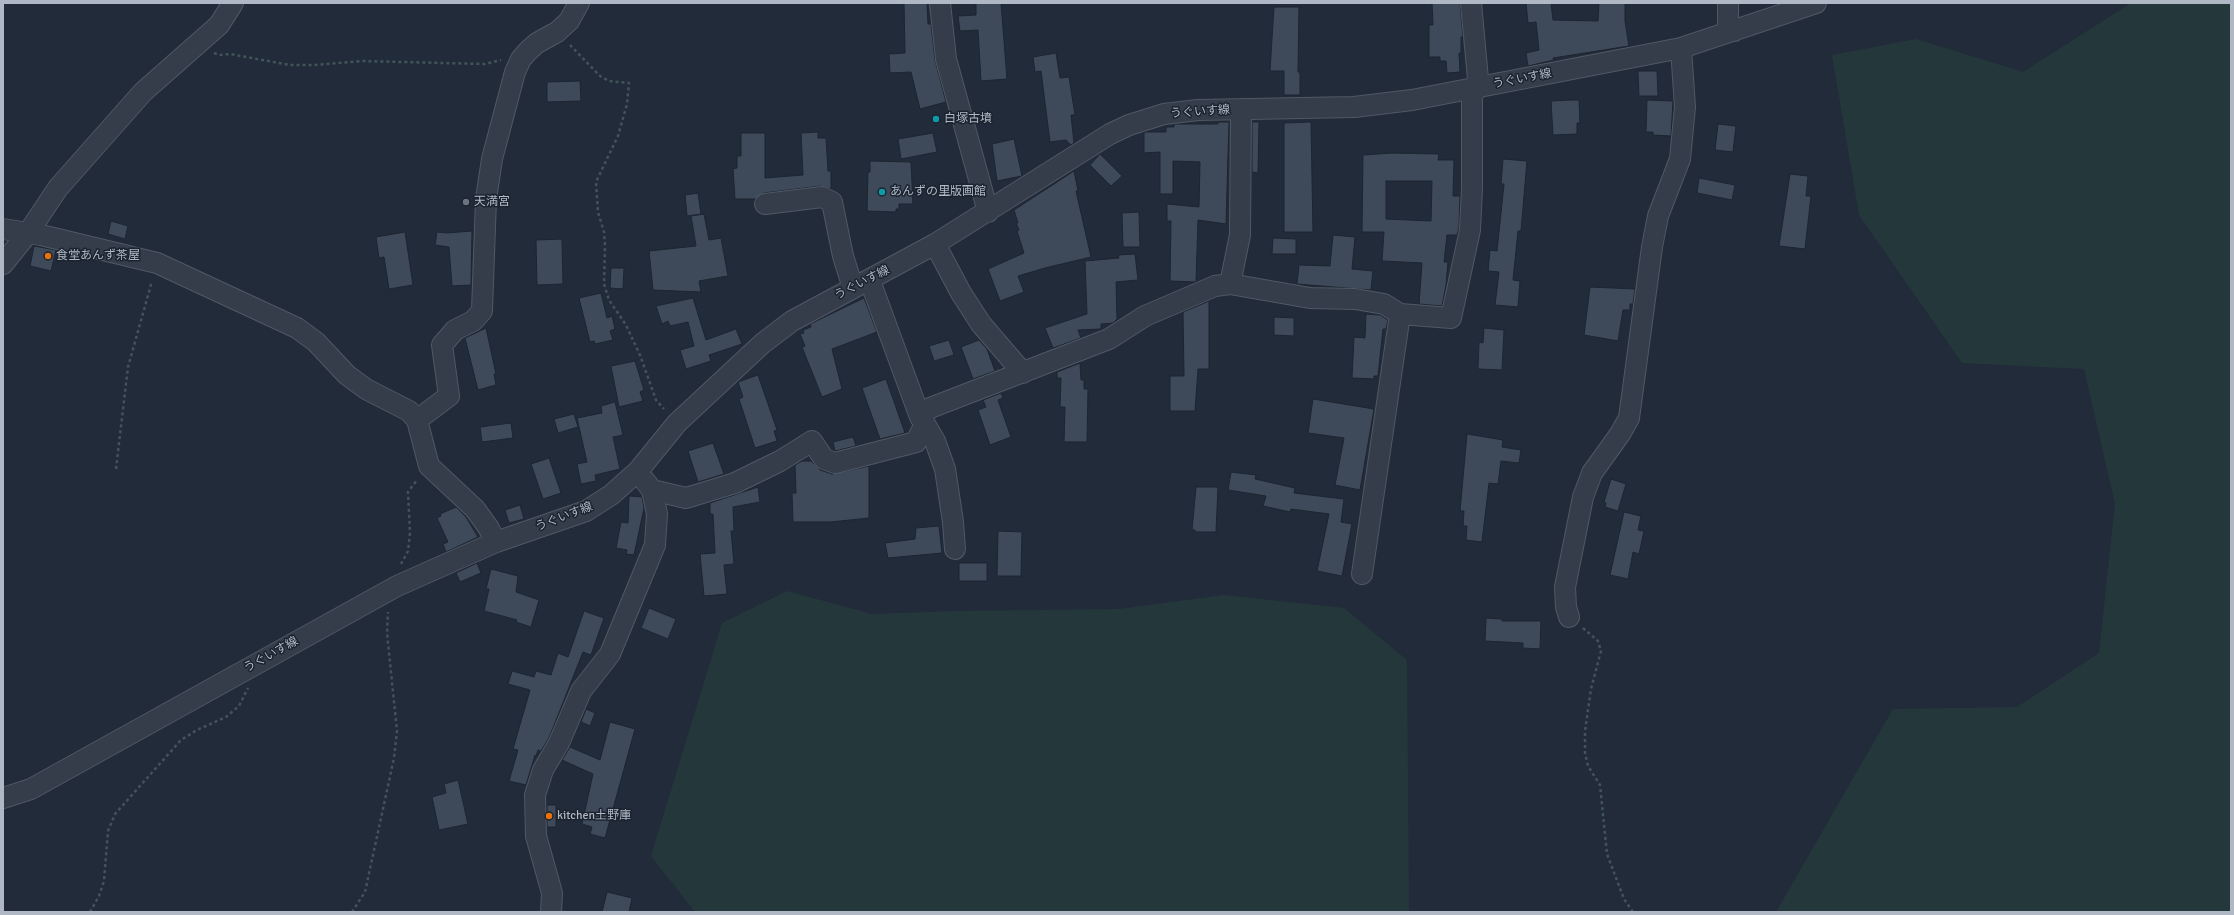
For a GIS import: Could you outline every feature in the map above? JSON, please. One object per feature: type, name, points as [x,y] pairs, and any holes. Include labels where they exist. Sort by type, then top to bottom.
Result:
[{"type":"street","points":[[3,264],[28,233],[58,188],[143,92],[219,25],[233,3]]},
{"type":"street","points":[[417,420],[449,396],[442,345],[455,330],[474,321],[482,311],[486,199],[492,159],[515,72],[521,59],[537,43],[557,32],[569,21],[579,3]]},
{"type":"street","points":[[940,3],[946,59],[988,212]]},
{"type":"street","points":[[652,490],[686,498],[735,483],[780,461],[812,442],[824,459],[835,463],[916,442],[923,421],[930,408],[1023,373],[1109,338],[1145,316],[1194,293],[1214,286],[1230,284],[1310,298],[1354,299],[1384,304],[1400,314],[1451,318],[1470,230],[1472,188],[1472,98],[1478,79],[1472,3]]},
{"type":"street","points":[[1728,3],[1728,22],[1734,31]]},
{"type":"street","name":"うぐいす線","points":[[3,798],[31,789],[250,666],[394,588],[496,542],[586,511],[611,496],[638,471],[678,423],[763,343],[792,321],[935,244],[1110,134],[1129,125],[1164,114],[1198,110],[1354,106],[1412,100],[1681,48],[1816,3]]},
{"type":"street","points":[[1569,617],[1566,607],[1565,587],[1583,498],[1592,473],[1620,434],[1629,418],[1652,248],[1658,216],[1680,159],[1685,107],[1681,48]]},
{"type":"street","points":[[1230,284],[1240,235],[1241,109]]},
{"type":"street","points":[[764,204],[822,197],[832,202],[843,256],[862,284],[923,421],[935,441],[945,469],[953,522],[955,549]]},
{"type":"street","points":[[3,229],[28,233],[157,263],[297,328],[316,342],[347,375],[366,389],[409,411],[417,420],[429,466],[475,509],[488,527],[496,542]]},
{"type":"street","points":[[935,244],[961,293],[981,324],[1023,373]]},
{"type":"street","points":[[1362,574],[1400,314]]},
{"type":"street","points":[[551,912],[552,893],[536,836],[534,823],[535,795],[538,784],[559,743],[581,691],[610,654],[654,545],[657,514],[652,490],[638,471]]},
{"type":"path","points":[[557,32],[600,76],[609,81],[629,83],[628,104],[618,136],[596,182],[598,212],[604,232],[604,284],[609,300],[626,326],[640,355],[656,400],[678,423]]},
{"type":"path","points":[[198,43],[219,55],[230,54],[290,65],[315,65],[362,61],[485,64],[509,58],[521,59]]},
{"type":"path","points":[[116,469],[128,367],[157,263]]},
{"type":"path","points":[[352,912],[365,892],[394,758],[397,731],[386,633],[394,588],[392,576],[408,551],[410,533],[408,492],[429,466]]},
{"type":"path","points":[[1569,617],[1598,641],[1601,651],[1591,689],[1585,731],[1585,753],[1588,766],[1600,785],[1607,854],[1624,899],[1633,912]]},
{"type":"path","points":[[90,912],[100,896],[104,881],[108,831],[116,814],[181,740],[197,730],[226,717],[239,706],[248,692],[250,666]]},
{"type":"green space","points":[[2131,3],[2231,3],[2231,912],[1776,912],[1893,709],[2017,707],[2099,653],[2115,504],[2084,369],[1962,363],[1859,215],[1832,55],[1916,39],[2023,72]]},
{"type":"green space","points":[[787,591],[872,614],[957,611],[1119,609],[1224,595],[1344,608],[1407,660],[1409,912],[695,912],[651,856],[722,623]]},
{"type":"building","points":[[904,3],[927,3],[928,24],[931,24],[935,60],[946,102],[920,109],[911,72],[890,73],[889,54],[905,53]]},
{"type":"building","points":[[976,3],[1001,3],[1007,79],[981,81],[978,30],[960,31],[958,16],[976,15]]},
{"type":"building","points":[[1432,3],[1460,3],[1463,37],[1461,37],[1461,53],[1459,53],[1460,72],[1447,73],[1446,61],[1440,61],[1440,57],[1429,57],[1429,25],[1433,25]]},
{"type":"building","points":[[1526,3],[1551,3],[1553,20],[1598,21],[1599,3],[1625,3],[1625,21],[1629,46],[1553,58],[1554,60],[1528,66],[1526,53],[1539,50],[1536,22],[1528,23]]},
{"type":"building","points":[[1274,7],[1299,7],[1298,72],[1300,72],[1300,95],[1284,95],[1284,71],[1270,71]]},
{"type":"building","points":[[1056,53],[1060,78],[1069,77],[1075,115],[1071,115],[1074,143],[1071,145],[1066,140],[1050,142],[1041,71],[1035,72],[1033,57]]},
{"type":"building","points":[[1638,71],[1657,71],[1658,96],[1639,96]]},
{"type":"building","points":[[580,81],[581,101],[547,102],[547,82]]},
{"type":"building","points":[[1579,100],[1580,123],[1577,123],[1577,134],[1553,135],[1551,101]]},
{"type":"building","points":[[1647,100],[1673,101],[1671,136],[1653,135],[1653,132],[1646,132]]},
{"type":"building","points":[[1218,122],[1229,122],[1226,224],[1198,220],[1196,282],[1170,281],[1171,221],[1167,221],[1167,204],[1199,207],[1200,162],[1173,161],[1173,194],[1160,194],[1160,152],[1144,153],[1144,132],[1166,132],[1166,127],[1174,127],[1174,124],[1218,124]]},
{"type":"building","points":[[1252,122],[1259,122],[1258,173],[1252,172]]},
{"type":"building","points":[[1311,122],[1313,232],[1284,232],[1284,123]]},
{"type":"building","points":[[1718,124],[1736,126],[1733,152],[1715,150]]},
{"type":"building","points":[[818,132],[818,138],[826,138],[828,171],[831,171],[831,189],[821,186],[764,193],[755,199],[735,199],[733,169],[737,168],[737,156],[741,156],[741,133],[765,133],[765,178],[803,175],[801,133]]},
{"type":"building","points":[[933,133],[937,152],[901,159],[898,139]]},
{"type":"building","points":[[1014,139],[1022,176],[997,181],[992,144]]},
{"type":"building","points":[[1392,153],[1439,154],[1438,160],[1454,160],[1453,196],[1460,196],[1459,228],[1457,235],[1447,235],[1444,262],[1448,262],[1442,306],[1419,304],[1422,263],[1382,261],[1384,232],[1362,232],[1363,155]],"holes":[[[1386,181],[1432,181],[1431,221],[1386,219]]]},
{"type":"building","points":[[1100,154],[1122,176],[1111,186],[1090,165]]},
{"type":"building","points":[[1503,159],[1527,161],[1521,231],[1518,231],[1513,280],[1520,281],[1518,307],[1495,305],[1499,272],[1488,271],[1490,250],[1497,251],[1504,184],[1501,184]]},
{"type":"building","points":[[870,161],[911,162],[913,204],[899,204],[899,209],[896,209],[896,212],[867,211],[868,172],[870,172]]},
{"type":"building","points":[[1074,171],[1078,191],[1076,191],[1091,257],[1018,276],[1024,292],[1000,301],[988,269],[1024,253],[1017,231],[1019,230],[1016,223],[1018,223],[1014,210]]},
{"type":"building","points":[[1790,174],[1808,176],[1806,196],[1811,196],[1805,249],[1779,246]]},
{"type":"building","points":[[1699,178],[1735,185],[1732,200],[1697,193]]},
{"type":"building","points":[[698,193],[701,214],[687,216],[685,195]]},
{"type":"building","points":[[1139,212],[1140,247],[1123,247],[1122,213]]},
{"type":"building","points":[[704,214],[709,240],[721,238],[728,276],[699,281],[701,292],[653,290],[649,251],[696,246],[691,216]]},
{"type":"building","points":[[111,221],[128,226],[125,239],[108,234]]},
{"type":"building","points":[[472,231],[471,285],[452,286],[449,247],[435,245],[437,232],[447,233]]},
{"type":"building","points":[[405,232],[413,285],[389,289],[384,257],[379,258],[376,237]]},
{"type":"building","points":[[1333,235],[1355,237],[1352,269],[1373,271],[1371,290],[1297,284],[1299,265],[1330,266]]},
{"type":"building","points":[[1273,238],[1296,239],[1296,254],[1272,254]]},
{"type":"building","points":[[562,239],[563,284],[537,285],[536,240]]},
{"type":"building","name":"食堂あんず茶屋","points":[[34,246],[56,250],[51,271],[30,266]]},
{"type":"building","points":[[1135,254],[1138,280],[1116,282],[1117,319],[1113,323],[1101,324],[1101,329],[1078,330],[1081,338],[1053,348],[1045,328],[1087,314],[1085,261],[1119,258],[1118,255]]},
{"type":"building","points":[[611,268],[624,268],[623,289],[610,288]]},
{"type":"building","points":[[1590,287],[1635,289],[1633,304],[1630,304],[1630,310],[1623,310],[1618,341],[1584,335]]},
{"type":"building","points":[[601,293],[607,318],[612,316],[615,329],[610,331],[613,340],[595,344],[594,341],[590,342],[579,298]]},
{"type":"building","points":[[693,298],[706,340],[736,329],[742,344],[709,355],[711,361],[686,369],[680,350],[694,346],[688,322],[670,326],[668,321],[662,324],[656,306]]},
{"type":"building","points":[[864,298],[877,332],[832,349],[842,389],[822,397],[802,347],[805,346],[800,334],[804,333],[803,330],[811,327],[810,324]]},
{"type":"building","points":[[1209,301],[1209,369],[1198,369],[1195,411],[1170,411],[1170,376],[1184,376],[1183,312]]},
{"type":"building","points":[[1366,314],[1380,315],[1388,320],[1386,329],[1383,329],[1378,376],[1374,376],[1374,379],[1352,378],[1354,337],[1365,338]]},
{"type":"building","points":[[1274,317],[1294,318],[1294,336],[1274,335]]},
{"type":"building","points":[[486,328],[496,374],[494,374],[496,385],[478,390],[465,338]]},
{"type":"building","points":[[1484,328],[1504,330],[1502,370],[1478,369],[1479,342],[1483,343]]},
{"type":"building","points":[[949,340],[954,355],[934,361],[929,346]]},
{"type":"building","points":[[979,340],[987,349],[995,371],[973,379],[961,347]]},
{"type":"building","points":[[635,361],[644,390],[640,392],[643,401],[619,407],[611,366]]},
{"type":"building","points":[[1080,363],[1081,380],[1084,380],[1084,389],[1088,389],[1087,442],[1064,442],[1065,407],[1060,407],[1061,378],[1057,378],[1057,372]]},
{"type":"building","points":[[758,375],[777,430],[774,431],[777,441],[755,448],[739,399],[743,397],[738,382]]},
{"type":"building","points":[[886,379],[905,433],[880,439],[862,388]]},
{"type":"building","points":[[1001,393],[1003,398],[998,400],[1011,437],[990,445],[978,410],[986,407],[983,400]]},
{"type":"building","points":[[1313,399],[1374,409],[1360,490],[1335,485],[1344,438],[1308,433]]},
{"type":"building","points":[[615,402],[623,435],[613,437],[620,469],[595,475],[596,481],[581,484],[577,464],[587,462],[577,418],[602,413],[601,406]]},
{"type":"building","points":[[574,414],[578,427],[558,433],[554,419]]},
{"type":"building","points":[[511,423],[513,438],[482,442],[480,427]]},
{"type":"building","points":[[1467,434],[1503,440],[1502,447],[1521,450],[1519,463],[1501,461],[1498,484],[1489,483],[1482,542],[1466,540],[1467,526],[1463,526],[1464,511],[1460,511]]},
{"type":"building","points":[[853,437],[856,446],[835,451],[833,442]]},
{"type":"building","points":[[713,443],[724,474],[698,482],[688,451]]},
{"type":"building","points":[[549,458],[561,493],[543,499],[531,464]]},
{"type":"building","points":[[802,461],[811,461],[820,470],[832,474],[869,466],[869,518],[831,522],[793,522],[792,493],[796,493],[795,465]]},
{"type":"building","points":[[1231,472],[1256,475],[1255,479],[1295,488],[1294,493],[1344,499],[1341,522],[1352,524],[1342,576],[1317,571],[1329,514],[1291,509],[1290,512],[1263,506],[1266,496],[1228,490]]},
{"type":"building","points":[[1611,479],[1626,484],[1618,511],[1605,507],[1606,503],[1604,502]]},
{"type":"building","points":[[758,487],[760,502],[733,507],[734,531],[731,531],[734,564],[724,565],[727,594],[704,596],[700,554],[715,553],[713,514],[710,514],[710,503]]},
{"type":"building","points":[[1196,487],[1218,487],[1216,532],[1195,532],[1195,530],[1192,530]]},
{"type":"building","points":[[629,496],[642,497],[644,508],[634,555],[626,554],[627,550],[616,548],[621,522],[628,523]]},
{"type":"building","points":[[520,505],[524,519],[509,523],[505,510]]},
{"type":"building","points":[[456,507],[466,517],[478,537],[446,552],[443,544],[448,542],[437,518],[441,516],[440,514]]},
{"type":"building","points":[[1624,512],[1641,516],[1638,530],[1644,531],[1639,554],[1633,552],[1628,579],[1610,575]]},
{"type":"building","points":[[939,526],[942,553],[888,558],[885,543],[915,539],[916,528]]},
{"type":"building","points":[[998,531],[1022,532],[1021,576],[997,576]]},
{"type":"building","points":[[477,563],[481,573],[460,582],[456,573]]},
{"type":"building","points":[[959,563],[987,563],[987,581],[959,581]]},
{"type":"building","points":[[491,569],[518,576],[516,592],[539,600],[531,627],[516,622],[517,620],[484,611],[489,589],[486,589]]},
{"type":"building","points":[[649,608],[676,619],[668,639],[641,628]]},
{"type":"building","points":[[584,611],[604,618],[591,655],[583,652],[549,738],[541,751],[538,750],[536,756],[535,755],[526,785],[509,781],[518,750],[513,749],[530,690],[508,684],[512,671],[534,677],[536,671],[551,675],[558,653],[568,657]]},
{"type":"building","points":[[1486,618],[1502,619],[1502,621],[1541,621],[1540,649],[1523,648],[1523,643],[1485,641]]},
{"type":"building","points":[[586,709],[595,713],[590,726],[581,722]]},
{"type":"building","points":[[610,722],[635,729],[605,838],[590,834],[592,827],[582,824],[593,774],[562,760],[570,747],[600,760]]},
{"type":"building","points":[[458,780],[468,824],[439,830],[432,797],[446,793],[444,784]]},
{"type":"building","name":"kitchen土野庫","points":[[547,805],[556,805],[556,827],[547,827]]},
{"type":"building","points":[[607,892],[632,898],[629,912],[602,912]]},
{"type":"place","name":"白塚古墳","points":[[936,119]]},
{"type":"place","name":"あんずの里版画館","points":[[882,192]]},
{"type":"place","name":"天満宮","points":[[466,202]]},
{"type":"place","name":"食堂あんず茶屋","points":[[48,256]]},
{"type":"place","name":"kitchen土野庫","points":[[549,816]]}]
